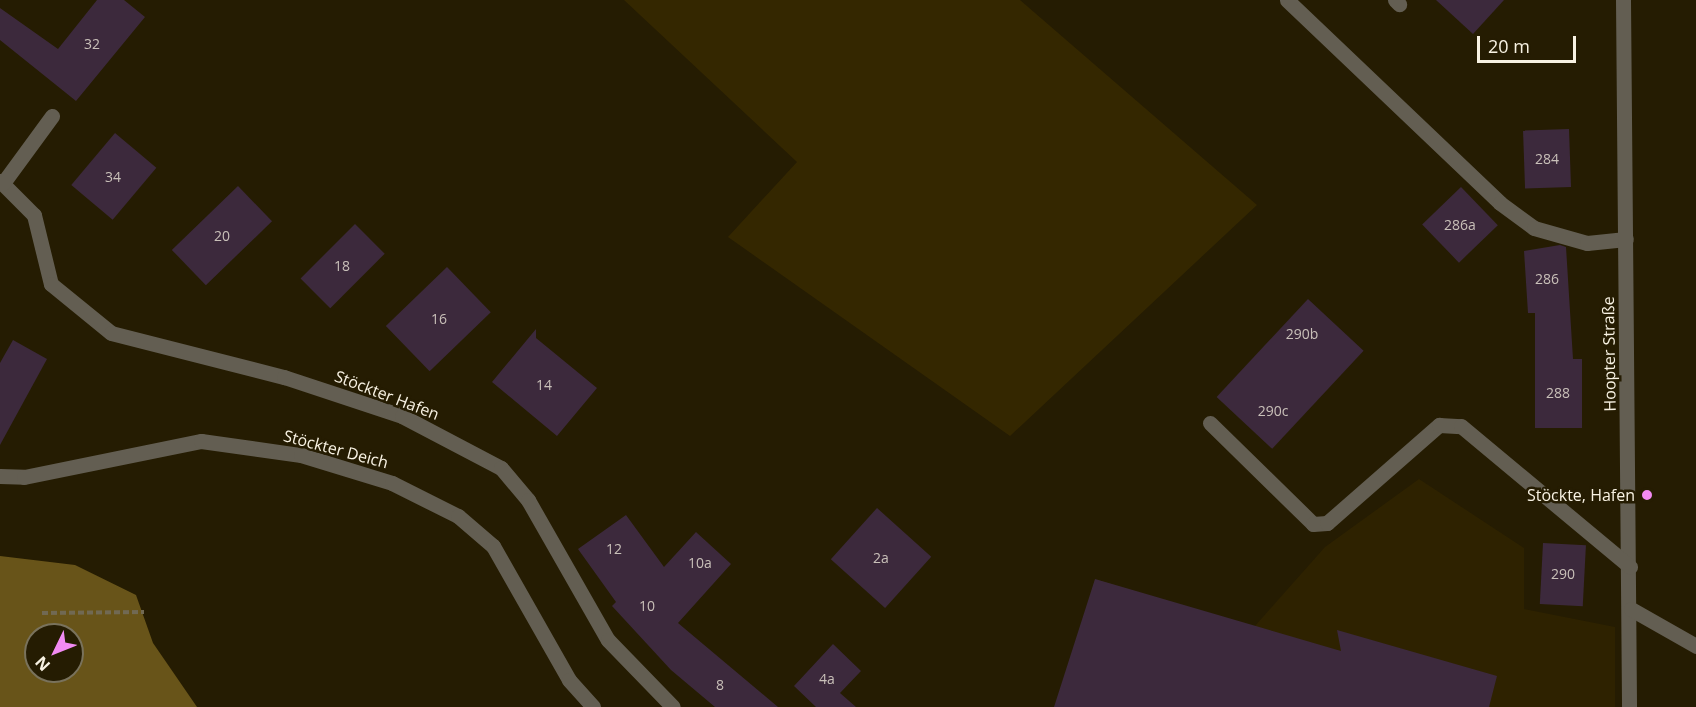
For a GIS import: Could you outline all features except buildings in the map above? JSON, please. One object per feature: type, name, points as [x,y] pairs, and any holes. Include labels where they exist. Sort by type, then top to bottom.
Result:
[{"type":"street","points":[[1287,0],[1500,203],[1534,228],[1587,243],[1626,239]]},
{"type":"street","name":"Hoopter Straße","points":[[1623,0],[1631,609],[1629,707]]},
{"type":"street","points":[[2,182],[52,116]]},
{"type":"street","name":"Stöckter Hafen","points":[[2,182],[34,215],[51,284],[111,333],[284,377],[402,416],[501,468],[528,500],[608,640],[673,707]]},
{"type":"street","points":[[1210,423],[1313,524],[1327,523],[1439,425],[1461,426],[1630,567]]},
{"type":"street","name":"Stöckter Deich","points":[[0,476],[24,477],[201,441],[301,455],[392,483],[458,516],[493,546],[569,680],[593,707]]},
{"type":"street","points":[[1631,609],[1696,646]]},
{"type":"path","points":[[42,613],[144,612]]},
{"type":"shaded area","points":[[624,0],[1020,0],[1257,205],[1010,436],[728,237],[797,162]]},
{"type":"shaded area","points":[[1419,479],[1524,548],[1524,609],[1615,627],[1615,707],[1058,707],[1095,579],[1254,627],[1325,547]]},
{"type":"shaded area","points":[[0,556],[75,565],[136,595],[153,643],[197,707],[0,707]]},
{"type":"place","name":"Stöckte, Hafen","points":[[1647,495]]}]
